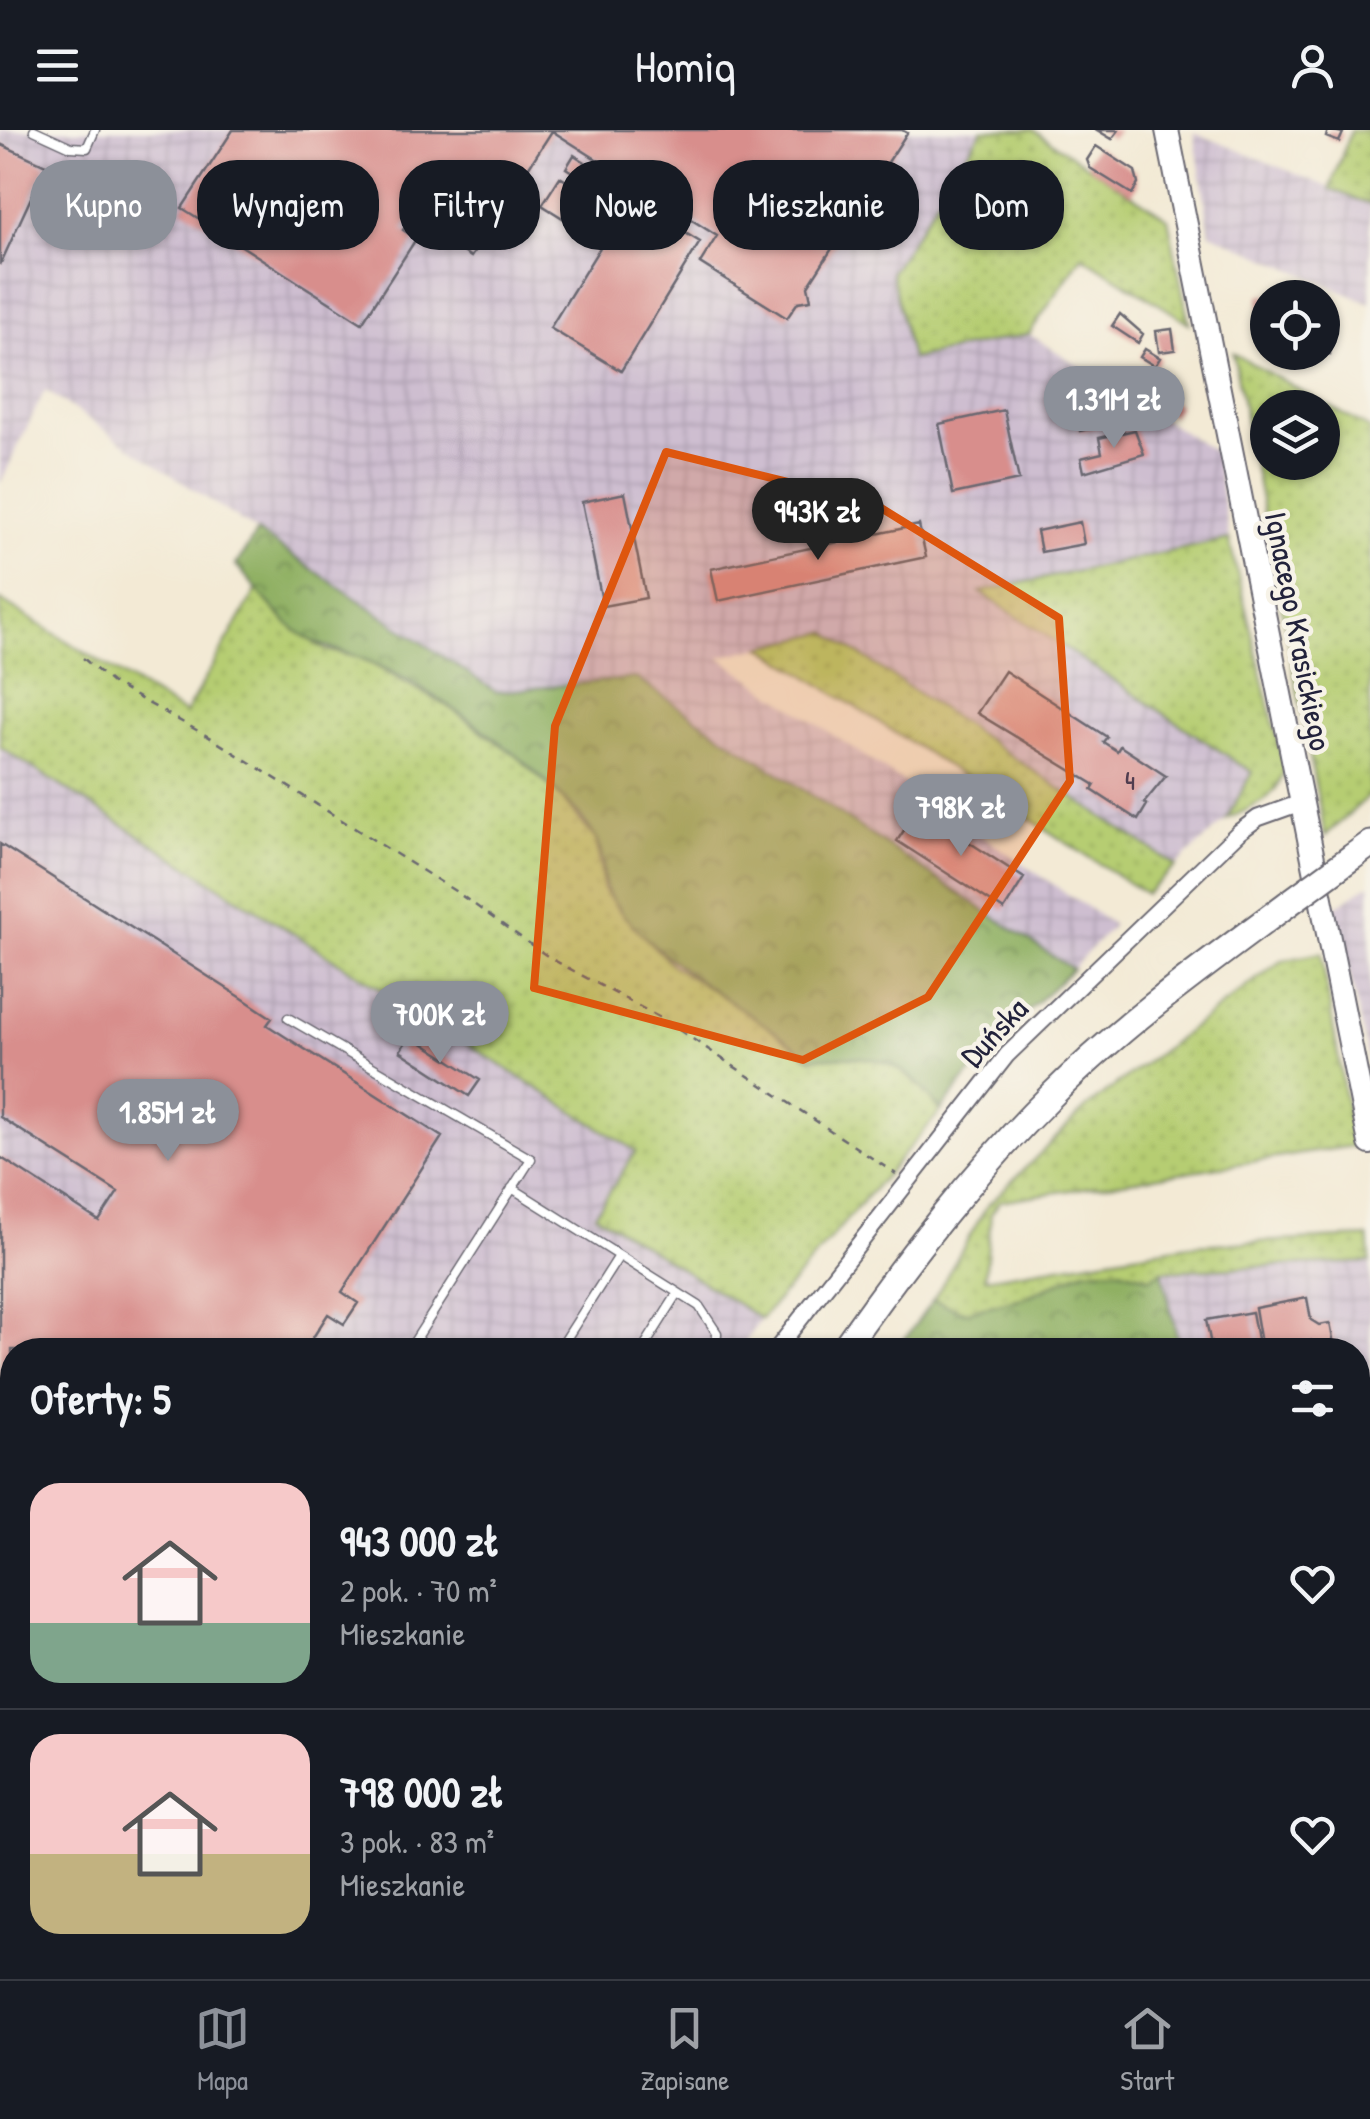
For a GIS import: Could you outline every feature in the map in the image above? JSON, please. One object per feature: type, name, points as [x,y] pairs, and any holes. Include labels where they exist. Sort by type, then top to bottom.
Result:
[{"type":"main road","points":[[851,1338],[977,1174],[1052,1095],[1162,998],[1361,851]]},
{"type":"street","name":"Ignacego Krasickiego","points":[[1168,130],[1370,1144]]},
{"type":"street","name":"Duńska","points":[[785,1338],[1006,1054],[1240,832],[1258,818],[1300,803]]},
{"type":"lane","points":[[34,130],[71,147],[87,148],[96,130]]},
{"type":"lane","points":[[288,1018],[531,1159],[416,1338]]},
{"type":"lane","points":[[512,1188],[678,1293],[712,1320],[714,1338]]},
{"type":"lane","points":[[567,1338],[620,1256]]},
{"type":"lane","points":[[650,1338],[678,1293]]},
{"type":"path","points":[[83,658],[112,683],[209,737],[455,891],[550,958],[664,1020],[906,1180]]},
{"type":"highlighted area","points":[[666,452],[873,503],[1059,618],[1070,781],[928,997],[803,1060],[534,988],[555,726]]},
{"type":"shaded area","points":[[0,130],[982,130],[963,160],[939,160],[939,197],[919,228],[919,160],[713,160],[713,250],[905,250],[891,272],[911,358],[1029,334],[1215,452],[1229,539],[982,592],[1253,772],[1227,819],[1176,866],[826,632],[719,657],[1113,925],[1072,969],[636,678],[496,692],[45,390],[0,484]]},
{"type":"shaded area","points":[[1194,132],[1370,204],[1370,303],[1340,290],[1340,280],[1317,280],[1210,233]]},
{"type":"shaded area","points":[[0,747],[637,1151],[596,1214],[761,1319],[748,1338],[0,1338]]},
{"type":"shaded area","points":[[1370,884],[1370,1061],[1369,1062],[1335,907]]},
{"type":"shaded area","points":[[1370,1262],[1370,1338],[1177,1338],[1162,1271]]},
{"type":"green space","points":[[982,130],[1033,130],[1168,218],[1189,323],[1082,256],[1029,334],[911,359],[891,272],[905,250],[919,250],[919,228],[939,197],[939,250],[1064,250],[1064,160],[963,160]]},
{"type":"green space","points":[[1351,130],[1370,130],[1370,204],[1330,189]]},
{"type":"green space","points":[[1233,353],[1250,362],[1250,370],[1264,370],[1300,390],[1250,390],[1250,442]]},
{"type":"green space","points":[[1340,412],[1370,429],[1370,795],[1325,836],[1257,480],[1340,480]]},
{"type":"green space","points":[[257,532],[496,692],[636,678],[1072,969],[995,1042],[941,1111],[913,1079],[885,1063],[853,1057],[811,1058],[691,975],[625,917],[608,894],[601,853],[583,819],[514,754],[419,687],[378,665],[313,641],[290,625],[236,565]]},
{"type":"green space","points":[[1229,539],[1284,766],[1271,794],[1227,819],[1252,772],[980,592]]},
{"type":"green space","points":[[257,589],[295,630],[326,650],[361,658],[447,706],[513,753],[560,796],[597,841],[603,889],[673,966],[770,1025],[811,1058],[870,1059],[899,1069],[941,1111],[761,1319],[595,1214],[636,1151],[0,747],[0,600],[185,714]]},
{"type":"green space","points":[[826,632],[1176,866],[1146,894],[762,647]]},
{"type":"green space","points":[[1321,953],[1353,1146],[1000,1201],[991,1214],[985,1278],[1190,1245],[1368,1237],[1370,1262],[1162,1271],[1150,1278],[1119,1269],[1086,1270],[1024,1298],[964,1312],[933,1300],[987,1206],[1087,1107],[1281,961]]},
{"type":"green space","points":[[1119,1269],[1150,1278],[1162,1271],[1177,1338],[906,1338],[933,1300],[964,1312],[1024,1298],[1086,1270]]},
{"type":"building","points":[[233,130],[902,130],[907,133],[889,160],[713,160],[713,233],[693,221],[693,160],[598,160],[552,131],[533,160],[399,160],[399,250],[409,250],[362,323],[248,250],[379,250],[379,160],[213,160]]},
{"type":"building","points":[[1097,130],[1119,130],[1112,139]]},
{"type":"building","points":[[1328,130],[1343,133],[1339,142],[1326,137]]},
{"type":"building","points":[[0,144],[35,160],[30,160],[30,200],[0,265]]},
{"type":"building","points":[[1096,146],[1135,171],[1138,184],[1132,194],[1090,168],[1087,160]]},
{"type":"building","points":[[560,177],[560,216],[542,205]]},
{"type":"building","points":[[197,185],[197,218],[182,208]]},
{"type":"building","points":[[693,238],[700,242],[621,371],[550,328],[598,250],[693,250]]},
{"type":"building","points":[[713,242],[713,250],[831,250],[808,286],[811,300],[798,302],[787,318],[700,263]]},
{"type":"building","points":[[1120,314],[1143,334],[1138,343],[1112,326]]},
{"type":"building","points":[[1172,329],[1175,350],[1159,352],[1156,331]]},
{"type":"building","points":[[1145,349],[1160,358],[1155,366],[1140,357]]},
{"type":"building","points":[[1130,376],[1179,405],[1172,416],[1124,385]]},
{"type":"building","points":[[1004,410],[1019,480],[953,494],[939,424]]},
{"type":"building","points":[[1099,412],[1102,426],[1080,431],[1077,417]]},
{"type":"building","points":[[1135,430],[1144,454],[1084,472],[1081,458],[1102,453],[1099,438]]},
{"type":"building","points":[[625,493],[646,598],[603,606],[582,502]]},
{"type":"building","points":[[1080,522],[1084,544],[1041,552],[1037,531]]},
{"type":"building","points":[[919,525],[926,557],[718,601],[711,569]]},
{"type":"building","points":[[1005,671],[1107,737],[1103,742],[1117,751],[1120,746],[1166,776],[1144,803],[1147,805],[1138,820],[1092,790],[1095,785],[977,713]]},
{"type":"building","points":[[918,809],[1024,878],[1004,910],[897,841]]},
{"type":"building","points":[[0,844],[242,998],[272,1018],[267,1025],[442,1137],[342,1292],[358,1303],[344,1324],[328,1314],[313,1338],[0,1338],[0,1157],[99,1221],[118,1192],[0,1117]]},
{"type":"building","points":[[410,1035],[480,1080],[469,1096],[400,1051]]},
{"type":"building","points":[[1307,1298],[1311,1320],[1319,1325],[1330,1323],[1333,1338],[1260,1338],[1255,1308]]},
{"type":"building","points":[[1252,1312],[1257,1338],[1210,1338],[1206,1320]]}]
